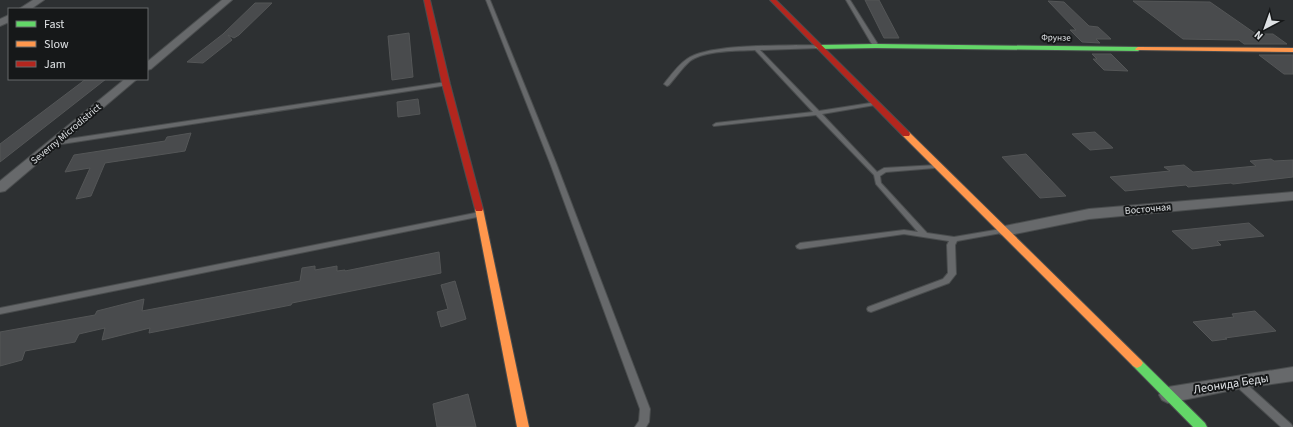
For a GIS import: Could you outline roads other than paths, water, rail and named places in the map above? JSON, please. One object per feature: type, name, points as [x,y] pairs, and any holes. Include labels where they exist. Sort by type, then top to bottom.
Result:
[{"type":"main road","points":[[427,0],[446,84],[480,214],[523,427]]},
{"type":"main road","points":[[774,0],[818,47],[1201,427]]},
{"type":"main road","name":"Фрунзе","points":[[818,47],[876,46],[1293,50]]},
{"type":"street","points":[[26,8],[40,0]]},
{"type":"street","points":[[148,66],[228,0]]},
{"type":"street","name":"Severny Microdistrict","points":[[0,188],[131,80]]},
{"type":"street","name":"Восточная","points":[[1005,231],[1089,214],[1293,196]]},
{"type":"street","name":"Леонида Беды","points":[[1168,395],[1238,382],[1293,374]]},
{"type":"lane","points":[[488,0],[553,163],[645,409],[644,422],[640,427]]},
{"type":"lane","points":[[848,0],[876,46]]},
{"type":"lane","points":[[667,84],[690,58],[699,54],[724,50],[818,47]]},
{"type":"lane","points":[[757,49],[877,175],[878,183],[925,235]]},
{"type":"lane","points":[[55,143],[446,84]]},
{"type":"lane","points":[[716,125],[817,113],[876,103]]},
{"type":"lane","points":[[877,175],[884,170],[938,165]]},
{"type":"lane","points":[[0,311],[480,214]]},
{"type":"lane","points":[[800,246],[904,232],[954,239],[1005,231]]},
{"type":"lane","points":[[871,309],[946,281],[952,274],[951,245],[954,239]]},
{"type":"lane","points":[[1238,382],[1288,427]]}]
